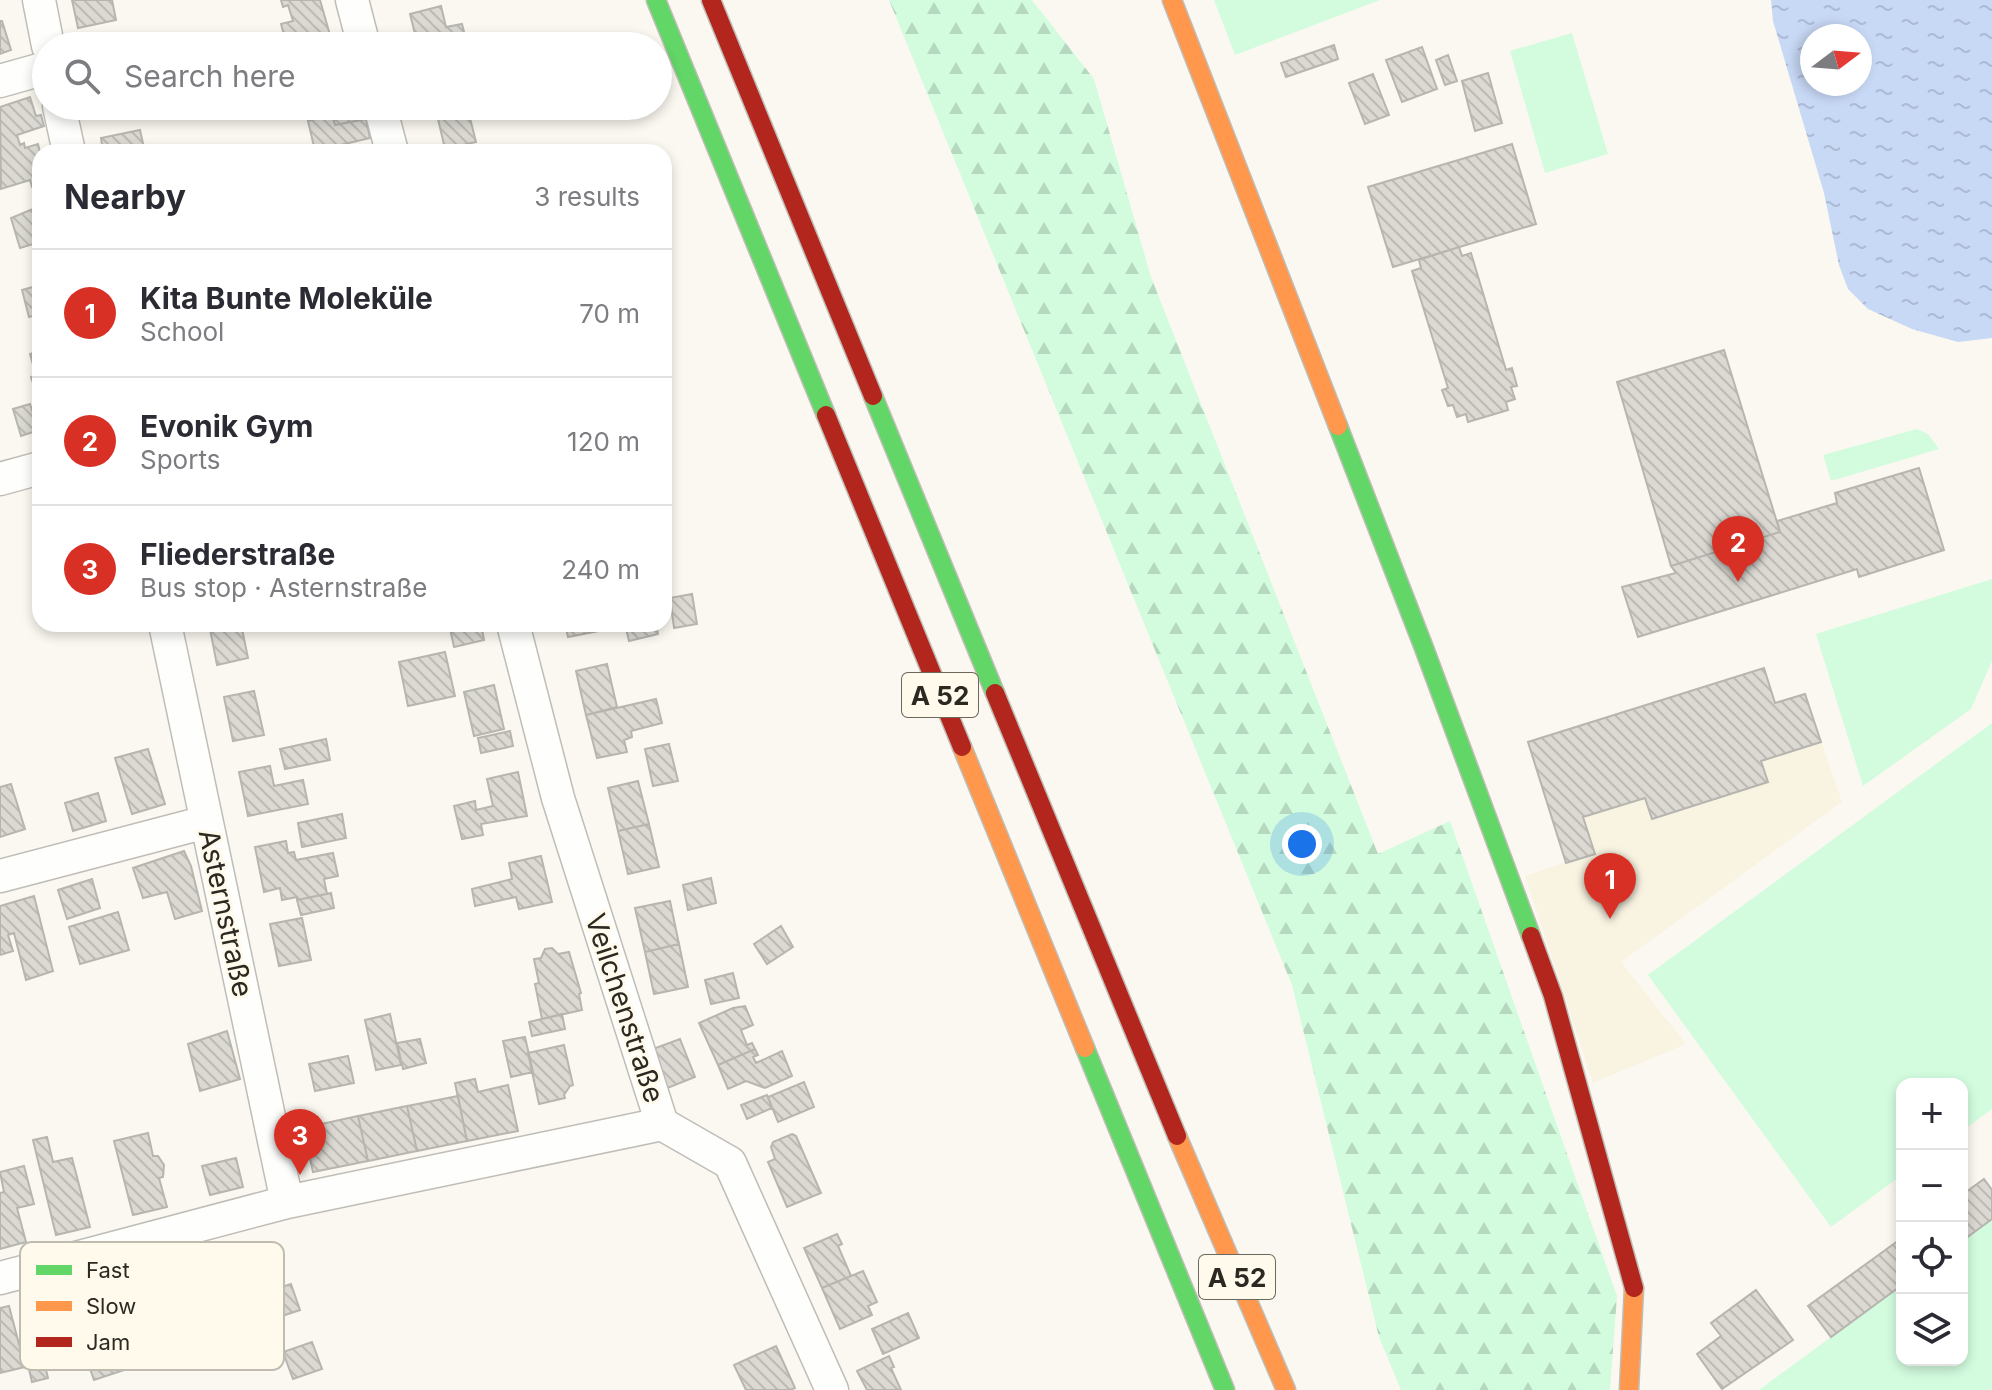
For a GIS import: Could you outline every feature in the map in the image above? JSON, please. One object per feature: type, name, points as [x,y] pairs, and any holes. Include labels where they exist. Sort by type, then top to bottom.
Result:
[{"type":"main road","name":"A 52","points":[[656,0],[669,32]]},
{"type":"main road","name":"A 52","points":[[711,0],[1188,1163],[1286,1390]]},
{"type":"main road","points":[[1172,0],[1429,661],[1553,996],[1635,1292],[1629,1390]]},
{"type":"main road","name":"A 52","points":[[672,39],[1225,1390]]},
{"type":"street","points":[[39,0],[45,32]]},
{"type":"street","points":[[352,0],[360,32]]},
{"type":"street","points":[[0,81],[32,72]]},
{"type":"street","points":[[62,120],[67,144]]},
{"type":"street","points":[[384,120],[390,144]]},
{"type":"street","points":[[0,479],[32,470]]},
{"type":"street","name":"Asternstraße","points":[[167,632],[287,1202]]},
{"type":"street","name":"Veilchenstraße","points":[[515,632],[558,798],[662,1124],[730,1163],[832,1390]]},
{"type":"street","points":[[0,876],[206,822]]},
{"type":"street","points":[[136,1242],[287,1202],[662,1124]]},
{"type":"street","points":[[0,1278],[20,1273]]},
{"type":"shaded area","points":[[1764,668],[1775,703],[1805,694],[1842,802],[1621,962],[1686,1044],[1593,1083],[1525,876],[1566,862],[1528,742]]},
{"type":"green space","points":[[889,0],[1032,0],[1094,79],[1151,277],[1378,854],[1450,821],[1617,1296],[1610,1390],[1401,1390],[1379,1337],[1292,985]]},
{"type":"green space","points":[[1214,0],[1380,0],[1235,55]]},
{"type":"green space","points":[[1572,33],[1608,154],[1545,173],[1510,51]]},
{"type":"green space","points":[[1917,429],[1928,434],[1939,449],[1831,481],[1823,455]]},
{"type":"green space","points":[[1992,579],[1992,661],[1971,709],[1863,786],[1816,634]]},
{"type":"green space","points":[[1992,723],[1992,1109],[1968,1127],[1968,1078],[1896,1078],[1896,1179],[1831,1227],[1648,975]]},
{"type":"green space","points":[[1992,1219],[1992,1390],[1759,1390],[1896,1289],[1896,1366],[1968,1366],[1968,1237]]},
{"type":"water","points":[[1771,0],[1992,0],[1992,338],[1958,342],[1912,329],[1868,309],[1848,289],[1839,265],[1824,193],[1773,21]]},
{"type":"building","points":[[72,0],[112,0],[116,20],[78,28]]},
{"type":"building","points":[[281,0],[320,0],[329,32],[283,32],[281,24],[293,21],[288,5],[283,7]]},
{"type":"building","points":[[441,6],[446,27],[462,24],[464,32],[414,32],[410,14]]},
{"type":"building","points":[[0,21],[11,50],[0,54]]},
{"type":"building","points":[[1334,45],[1338,59],[1286,77],[1281,63]]},
{"type":"building","points":[[1422,47],[1437,89],[1402,102],[1386,60]]},
{"type":"building","points":[[1448,55],[1457,81],[1445,85],[1436,60]]},
{"type":"building","points":[[1488,73],[1502,123],[1475,131],[1462,81]]},
{"type":"building","points":[[1373,74],[1389,115],[1365,124],[1349,83]]},
{"type":"building","points":[[30,97],[32,120],[42,120],[44,126],[17,135],[20,145],[24,143],[25,148],[32,146],[32,187],[30,180],[1,189],[0,107]]},
{"type":"building","points":[[334,120],[361,120],[335,125]]},
{"type":"building","points":[[334,120],[335,125],[366,120],[370,138],[345,144],[313,144],[308,121]]},
{"type":"building","points":[[438,120],[470,120],[476,142],[444,144]]},
{"type":"building","points":[[140,130],[143,144],[102,144],[101,138]]},
{"type":"building","points":[[1512,144],[1536,224],[1393,267],[1368,187]]},
{"type":"building","points":[[32,209],[32,244],[20,248],[11,218]]},
{"type":"building","points":[[1459,247],[1462,256],[1471,253],[1506,370],[1512,368],[1517,386],[1511,387],[1515,399],[1506,402],[1508,410],[1468,422],[1466,414],[1457,417],[1453,405],[1448,406],[1442,390],[1448,388],[1412,271],[1421,268],[1419,260]]},
{"type":"building","points":[[32,287],[32,316],[29,317],[22,290]]},
{"type":"building","points":[[1724,350],[1780,532],[1671,566],[1617,382]]},
{"type":"building","points":[[30,404],[32,432],[21,436],[13,409]]},
{"type":"building","points":[[1919,468],[1944,550],[1859,577],[1857,569],[1638,637],[1622,587],[1676,573],[1671,566],[1780,532],[1777,521],[1837,503],[1835,493]]},
{"type":"building","points":[[692,594],[697,624],[674,628],[672,598]]},
{"type":"building","points":[[211,632],[243,632],[248,658],[217,665]]},
{"type":"building","points":[[451,632],[482,632],[484,640],[454,647]]},
{"type":"building","points":[[567,632],[594,632],[568,637]]},
{"type":"building","points":[[627,632],[658,632],[658,634],[629,641]]},
{"type":"building","points":[[445,652],[455,696],[408,706],[399,662]]},
{"type":"building","points":[[607,664],[617,707],[586,715],[576,671]]},
{"type":"building","points":[[1764,668],[1775,703],[1805,694],[1821,742],[1761,761],[1768,782],[1652,819],[1645,798],[1583,817],[1595,854],[1566,863],[1528,742]]},
{"type":"building","points":[[494,685],[504,729],[474,736],[464,692]]},
{"type":"building","points":[[254,691],[264,735],[233,741],[224,697]]},
{"type":"building","points":[[656,699],[662,723],[631,731],[632,737],[624,740],[627,752],[597,758],[586,715]]},
{"type":"building","points":[[510,731],[513,746],[481,753],[478,738]]},
{"type":"building","points":[[326,739],[330,760],[285,769],[280,749]]},
{"type":"building","points":[[669,744],[678,781],[653,786],[645,749]]},
{"type":"building","points":[[148,749],[165,804],[132,814],[115,758]]},
{"type":"building","points":[[270,766],[274,786],[303,780],[308,804],[248,816],[239,772]]},
{"type":"building","points":[[518,772],[527,816],[481,824],[483,835],[462,839],[454,806],[475,801],[476,810],[493,806],[487,779]]},
{"type":"building","points":[[638,781],[649,824],[618,831],[608,788]]},
{"type":"building","points":[[11,784],[25,829],[0,837],[0,787]]},
{"type":"building","points":[[98,793],[106,821],[73,831],[65,803]]},
{"type":"building","points":[[342,814],[346,838],[302,847],[298,823]]},
{"type":"building","points":[[649,824],[659,867],[628,874],[618,831]]},
{"type":"building","points":[[286,841],[288,853],[294,852],[296,860],[333,853],[338,876],[324,879],[327,894],[282,900],[280,888],[264,892],[255,847]]},
{"type":"building","points":[[184,851],[202,911],[175,919],[167,892],[143,898],[133,868]]},
{"type":"building","points":[[541,856],[552,902],[519,909],[516,897],[475,906],[472,889],[512,879],[509,863]]},
{"type":"building","points":[[711,878],[716,903],[688,910],[683,885]]},
{"type":"building","points":[[92,879],[100,908],[67,919],[58,890]]},
{"type":"building","points":[[331,893],[334,908],[301,915],[297,900]]},
{"type":"building","points":[[34,896],[53,971],[26,980],[14,933],[8,935],[13,951],[0,955],[0,906]]},
{"type":"building","points":[[670,901],[679,944],[645,952],[635,908]]},
{"type":"building","points":[[118,912],[129,950],[80,964],[69,927]]},
{"type":"building","points":[[302,918],[311,960],[279,966],[270,924]]},
{"type":"building","points":[[781,926],[793,947],[767,964],[754,944]]},
{"type":"building","points":[[679,944],[688,987],[654,994],[645,952]]},
{"type":"building","points":[[552,948],[558,954],[569,952],[581,993],[582,1010],[542,1019],[534,959],[541,958],[545,949]]},
{"type":"building","points":[[733,973],[739,998],[711,1004],[705,980]]},
{"type":"building","points":[[745,1006],[753,1025],[741,1030],[747,1045],[752,1043],[755,1049],[718,1065],[699,1023]]},
{"type":"building","points":[[390,1014],[401,1065],[376,1070],[365,1020]]},
{"type":"building","points":[[562,1014],[565,1029],[532,1036],[529,1022]]},
{"type":"building","points":[[227,1031],[240,1079],[200,1091],[188,1044]]},
{"type":"building","points":[[525,1037],[533,1072],[511,1077],[503,1041]]},
{"type":"building","points":[[420,1039],[426,1063],[403,1069],[397,1043]]},
{"type":"building","points":[[680,1039],[695,1077],[665,1089],[650,1050]]},
{"type":"building","points":[[564,1045],[573,1085],[564,1095],[565,1098],[539,1104],[528,1053]]},
{"type":"building","points":[[755,1049],[758,1055],[753,1057],[756,1063],[782,1051],[792,1076],[765,1088],[746,1081],[728,1089],[718,1065]]},
{"type":"building","points":[[348,1056],[354,1083],[315,1091],[309,1064]]},
{"type":"building","points":[[475,1079],[478,1092],[508,1085],[518,1131],[467,1141],[455,1083]]},
{"type":"building","points":[[804,1082],[814,1107],[778,1122],[768,1097]]},
{"type":"building","points":[[767,1095],[772,1108],[747,1119],[741,1105]]},
{"type":"building","points":[[458,1096],[467,1141],[417,1151],[407,1106]]},
{"type":"building","points":[[407,1106],[417,1151],[368,1161],[358,1116]]},
{"type":"building","points":[[358,1116],[368,1161],[313,1172],[303,1128]]},
{"type":"building","points":[[148,1133],[153,1156],[158,1156],[164,1165],[163,1177],[159,1178],[167,1207],[133,1215],[114,1141]]},
{"type":"building","points":[[792,1134],[796,1136],[821,1193],[787,1207],[768,1162],[775,1159],[771,1147],[773,1142]]},
{"type":"building","points":[[47,1137],[53,1162],[72,1158],[90,1227],[56,1235],[33,1140]]},
{"type":"building","points":[[236,1158],[243,1187],[210,1195],[202,1166]]},
{"type":"building","points":[[24,1166],[34,1204],[17,1208],[26,1242],[0,1249],[0,1193],[4,1192],[0,1172]]},
{"type":"building","points":[[1984,1179],[1992,1190],[1992,1219],[1968,1237],[1968,1222],[1968,1191]]},
{"type":"building","points":[[837,1234],[842,1244],[838,1246],[851,1276],[822,1288],[804,1248]]},
{"type":"building","points":[[1896,1242],[1896,1289],[1831,1337],[1808,1306]]},
{"type":"building","points":[[863,1271],[877,1302],[868,1306],[872,1315],[840,1329],[822,1288]]},
{"type":"building","points":[[291,1284],[300,1310],[284,1315],[284,1286]]},
{"type":"building","points":[[1756,1290],[1793,1340],[1722,1389],[1697,1354],[1721,1336],[1711,1323]]},
{"type":"building","points":[[9,1306],[20,1348],[20,1368],[0,1373],[0,1308]]},
{"type":"building","points":[[908,1313],[919,1338],[883,1354],[872,1329]]},
{"type":"building","points":[[312,1342],[322,1369],[293,1379],[284,1352]]},
{"type":"building","points":[[776,1346],[795,1388],[746,1390],[734,1365]]},
{"type":"building","points":[[889,1356],[901,1390],[867,1390],[857,1371]]},
{"type":"building","points":[[29,1370],[46,1370],[48,1378],[32,1382]]},
{"type":"building","points":[[91,1370],[124,1370],[94,1380]]},
{"type":"traffic: fast","points":[[656,0],[669,32]]},
{"type":"traffic: fast","points":[[672,39],[826,415]]},
{"type":"traffic: fast","points":[[873,396],[995,693]]},
{"type":"traffic: fast","points":[[1338,426],[1531,936]]},
{"type":"traffic: fast","points":[[1085,1048],[1225,1390]]},
{"type":"traffic: slow","points":[[1172,0],[1338,426]]},
{"type":"traffic: slow","points":[[962,747],[1085,1048]]},
{"type":"traffic: slow","points":[[1177,1136],[1286,1390]]},
{"type":"traffic: slow","points":[[1629,1390],[1634,1288]]},
{"type":"traffic: jam","points":[[711,0],[873,396]]},
{"type":"traffic: jam","points":[[826,415],[962,747]]},
{"type":"traffic: jam","points":[[995,693],[1177,1136]]},
{"type":"traffic: jam","points":[[1531,936],[1553,996],[1634,1288]]},
{"type":"place","name":"Evonik Gym","points":[[1738,582]]},
{"type":"place","name":"Kita Bunte Moleküle","points":[[1610,919]]},
{"type":"place","name":"Fliederstraße","points":[[300,1175]]}]
